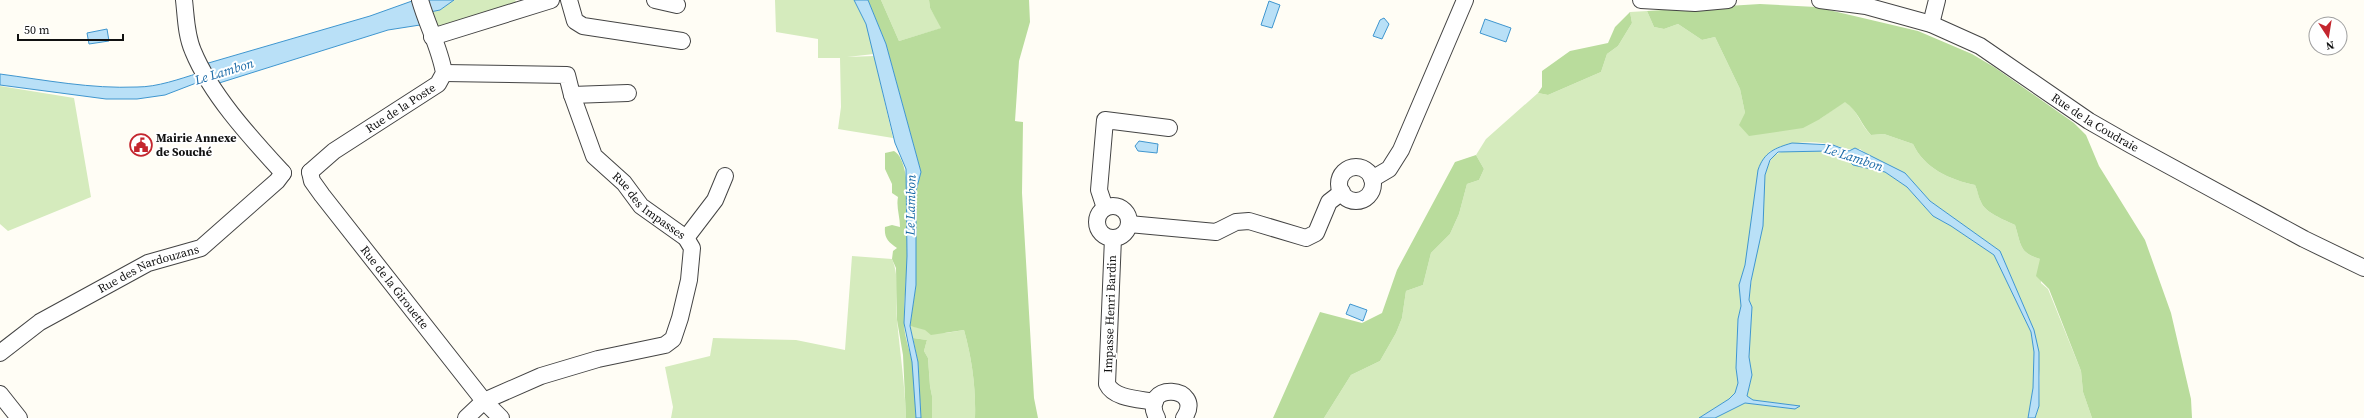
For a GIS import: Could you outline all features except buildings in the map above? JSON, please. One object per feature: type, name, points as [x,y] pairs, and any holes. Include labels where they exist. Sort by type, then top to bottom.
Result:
[{"type":"street","points":[[184,0],[187,31],[199,63],[215,89],[251,138],[283,173],[310,172]]},
{"type":"street","name":"Rue de la Poste","points":[[310,172],[334,150],[438,84],[444,73],[420,0]]},
{"type":"street","points":[[429,30],[551,0]]},
{"type":"street","points":[[569,0],[575,21],[583,26],[682,41]]},
{"type":"street","points":[[655,0],[677,5]]},
{"type":"street","points":[[1372,179],[1389,169],[1401,150],[1465,0]]},
{"type":"street","points":[[1641,0],[1695,3],[1728,0]]},
{"type":"street","name":"Rue de la Coudraie","points":[[1820,0],[1866,6],[1931,24],[1980,46],[2090,121],[2131,145],[2304,239],[2364,268]]},
{"type":"street","points":[[1931,24],[1937,0]]},
{"type":"street","name":"Rue des Impasses","points":[[444,73],[567,75],[572,95],[594,156],[624,183],[641,206],[686,238],[692,248],[689,280],[673,339],[665,345],[567,367],[484,401]]},
{"type":"street","points":[[572,95],[628,93]]},
{"type":"street","points":[[1105,208],[1099,190],[1104,120],[1169,128]]},
{"type":"street","points":[[1362,168],[1372,179],[1372,189],[1365,198],[1355,201],[1350,199],[1342,192],[1341,178],[1347,170],[1362,168]]},
{"type":"street","name":"Rue de la Girouette","points":[[310,172],[312,181],[322,195],[484,401],[501,418]]},
{"type":"street","name":"Rue des Nardouzans","points":[[0,353],[40,322],[148,263],[201,248],[277,181],[283,173]]},
{"type":"street","points":[[686,238],[715,200],[725,176]]},
{"type":"street","points":[[1130,224],[1216,232],[1236,222],[1249,221],[1306,238],[1316,233],[1329,202],[1342,192]]},
{"type":"street","points":[[1115,206],[1124,210],[1130,224],[1126,232],[1113,238],[1103,234],[1098,226],[1098,216],[1105,208],[1115,206]]},
{"type":"street","name":"Impasse Henri Bardin","points":[[1113,238],[1107,384],[1110,390],[1116,394],[1156,410],[1158,397],[1167,391],[1178,392],[1183,396],[1188,406],[1184,418]]},
{"type":"street","points":[[0,394],[19,418]]},
{"type":"street","points":[[466,418],[484,401]]},
{"type":"green space","points":[[454,0],[515,0],[519,5],[439,26],[436,25],[430,12],[440,10]]},
{"type":"green space","points":[[775,0],[854,0],[866,24],[874,54],[847,57],[874,56],[893,138],[838,129],[841,107],[840,58],[818,58],[818,39],[776,32]]},
{"type":"green space","points":[[868,0],[881,0],[899,41],[941,28],[930,8],[929,0],[1029,0],[1030,22],[1019,61],[1015,121],[1023,122],[1022,193],[1034,398],[1038,418],[975,418],[973,374],[964,330],[931,335],[925,330],[910,326],[916,285],[916,191],[921,172],[886,44]]},
{"type":"green space","points":[[881,0],[929,0],[930,8],[942,28],[899,41]]},
{"type":"green space","points":[[1760,4],[1816,7],[1918,31],[1972,54],[1994,67],[2074,123],[2086,135],[2099,166],[2145,240],[2171,313],[2191,399],[2192,418],[2092,418],[2083,392],[2081,371],[2049,289],[2036,276],[2040,259],[2033,257],[2024,251],[2015,225],[1996,216],[1983,206],[1975,185],[1956,180],[1939,172],[1924,160],[1913,144],[1884,134],[1871,135],[1850,106],[1845,102],[1820,119],[1803,128],[1749,136],[1739,125],[1745,113],[1740,89],[1715,37],[1702,40],[1678,24],[1664,29],[1654,27],[1647,11]]},
{"type":"green space","points":[[1647,11],[1654,27],[1664,29],[1678,24],[1702,40],[1715,37],[1740,89],[1745,113],[1820,119],[1845,101],[1850,105],[1871,135],[1884,134],[1913,144],[1924,160],[1939,172],[1956,180],[1975,185],[1983,206],[1996,216],[2015,225],[2024,251],[2033,257],[2040,259],[2041,283],[2048,289],[2081,371],[2083,392],[2092,418],[2035,418],[2039,406],[2040,377],[2034,330],[2000,251],[1930,201],[1905,173],[1872,158],[1860,149],[1849,149],[1825,143],[1809,142],[1784,146],[1769,152],[1745,265],[1739,285],[1741,306],[1738,319],[1736,368],[1738,383],[1735,393],[1729,399],[1699,418],[1324,418],[1351,375],[1380,361],[1396,333],[1402,318],[1406,291],[1423,285],[1431,253],[1450,234],[1459,214],[1467,184],[1479,180],[1484,169],[1476,155],[1486,139],[1538,93],[1548,95],[1601,72],[1607,54],[1618,46],[1632,23],[1630,12]]},
{"type":"green space","points":[[1630,12],[1632,23],[1618,46],[1607,54],[1601,72],[1548,95],[1538,93],[1542,87],[1542,71],[1570,51],[1608,43],[1615,27]]},
{"type":"green space","points":[[0,86],[74,98],[91,197],[8,231],[0,224]]},
{"type":"green space","points":[[1793,150],[1828,151],[1845,157],[1853,165],[1885,172],[1907,187],[1933,216],[1951,226],[1994,255],[2031,332],[2034,352],[2033,388],[2028,418],[1715,418],[1745,403],[1795,409],[1799,406],[1753,400],[1747,396],[1752,375],[1749,357],[1752,307],[1749,300],[1765,175],[1769,163],[1774,156],[1781,152]]},
{"type":"green space","points":[[894,151],[902,161],[906,179],[908,203],[904,327],[913,368],[916,418],[906,418],[903,355],[897,320],[896,268],[892,259],[893,251],[897,248],[891,244],[885,234],[885,227],[892,225],[900,227],[897,204],[898,197],[892,193],[892,184],[885,169],[885,153]]},
{"type":"green space","points":[[1476,155],[1484,169],[1479,180],[1467,184],[1459,214],[1450,234],[1431,253],[1423,285],[1406,291],[1402,318],[1396,333],[1380,361],[1351,375],[1324,418],[1273,418],[1320,312],[1362,323],[1382,313],[1397,270],[1455,162]]},
{"type":"green space","points":[[852,256],[892,259],[897,281],[897,320],[904,381],[906,418],[671,418],[673,407],[665,367],[710,356],[713,338],[796,340],[845,350]]},
{"type":"green space","points":[[910,326],[946,333],[964,330],[973,374],[975,418],[932,418],[932,396],[928,358],[924,351],[927,340],[913,338]]},
{"type":"green space","points":[[913,338],[927,340],[924,351],[928,358],[932,396],[932,418],[921,418],[918,362]]},
{"type":"water","points":[[427,0],[454,0],[440,10],[430,12]]},
{"type":"water","name":"Le Lambon","points":[[854,0],[868,0],[886,44],[921,172],[916,191],[916,285],[910,326],[918,362],[921,418],[916,418],[912,362],[904,323],[907,256],[906,169],[895,143],[866,24]]},
{"type":"water","name":"Le Lambon","points":[[412,1],[420,25],[388,30],[216,84],[204,80],[165,95],[137,99],[106,99],[0,85],[0,74],[68,84],[103,87],[145,87],[161,84],[199,73],[205,64],[370,16]]},
{"type":"water","points":[[1269,1],[1280,5],[1272,28],[1261,25]]},
{"type":"water","points":[[1384,18],[1389,24],[1382,39],[1373,36],[1380,20]]},
{"type":"water","points":[[1485,19],[1511,28],[1506,42],[1480,33]]},
{"type":"water","points":[[107,29],[109,41],[89,44],[87,33]]},
{"type":"water","points":[[1139,141],[1158,144],[1157,153],[1138,151],[1135,146]]},
{"type":"water","name":"Le Lambon","points":[[1792,143],[1833,145],[1849,151],[1855,148],[1905,173],[1930,201],[2000,251],[2034,330],[2039,352],[2039,406],[2035,418],[2028,418],[2033,388],[2034,352],[2031,332],[1994,255],[1951,226],[1933,216],[1907,187],[1885,172],[1853,165],[1845,157],[1828,151],[1778,152],[1770,160],[1765,175],[1763,226],[1751,281],[1749,300],[1752,307],[1749,357],[1752,375],[1747,396],[1753,400],[1800,406],[1795,409],[1745,403],[1715,418],[1699,418],[1729,399],[1735,393],[1738,383],[1736,368],[1738,319],[1741,306],[1739,285],[1745,265],[1758,170],[1763,159],[1767,155],[1775,149]]},
{"type":"water","points":[[1350,304],[1367,310],[1363,321],[1346,314]]},
{"type":"place","name":"Mairie Annexe de Souché","points":[[141,145]]}]
